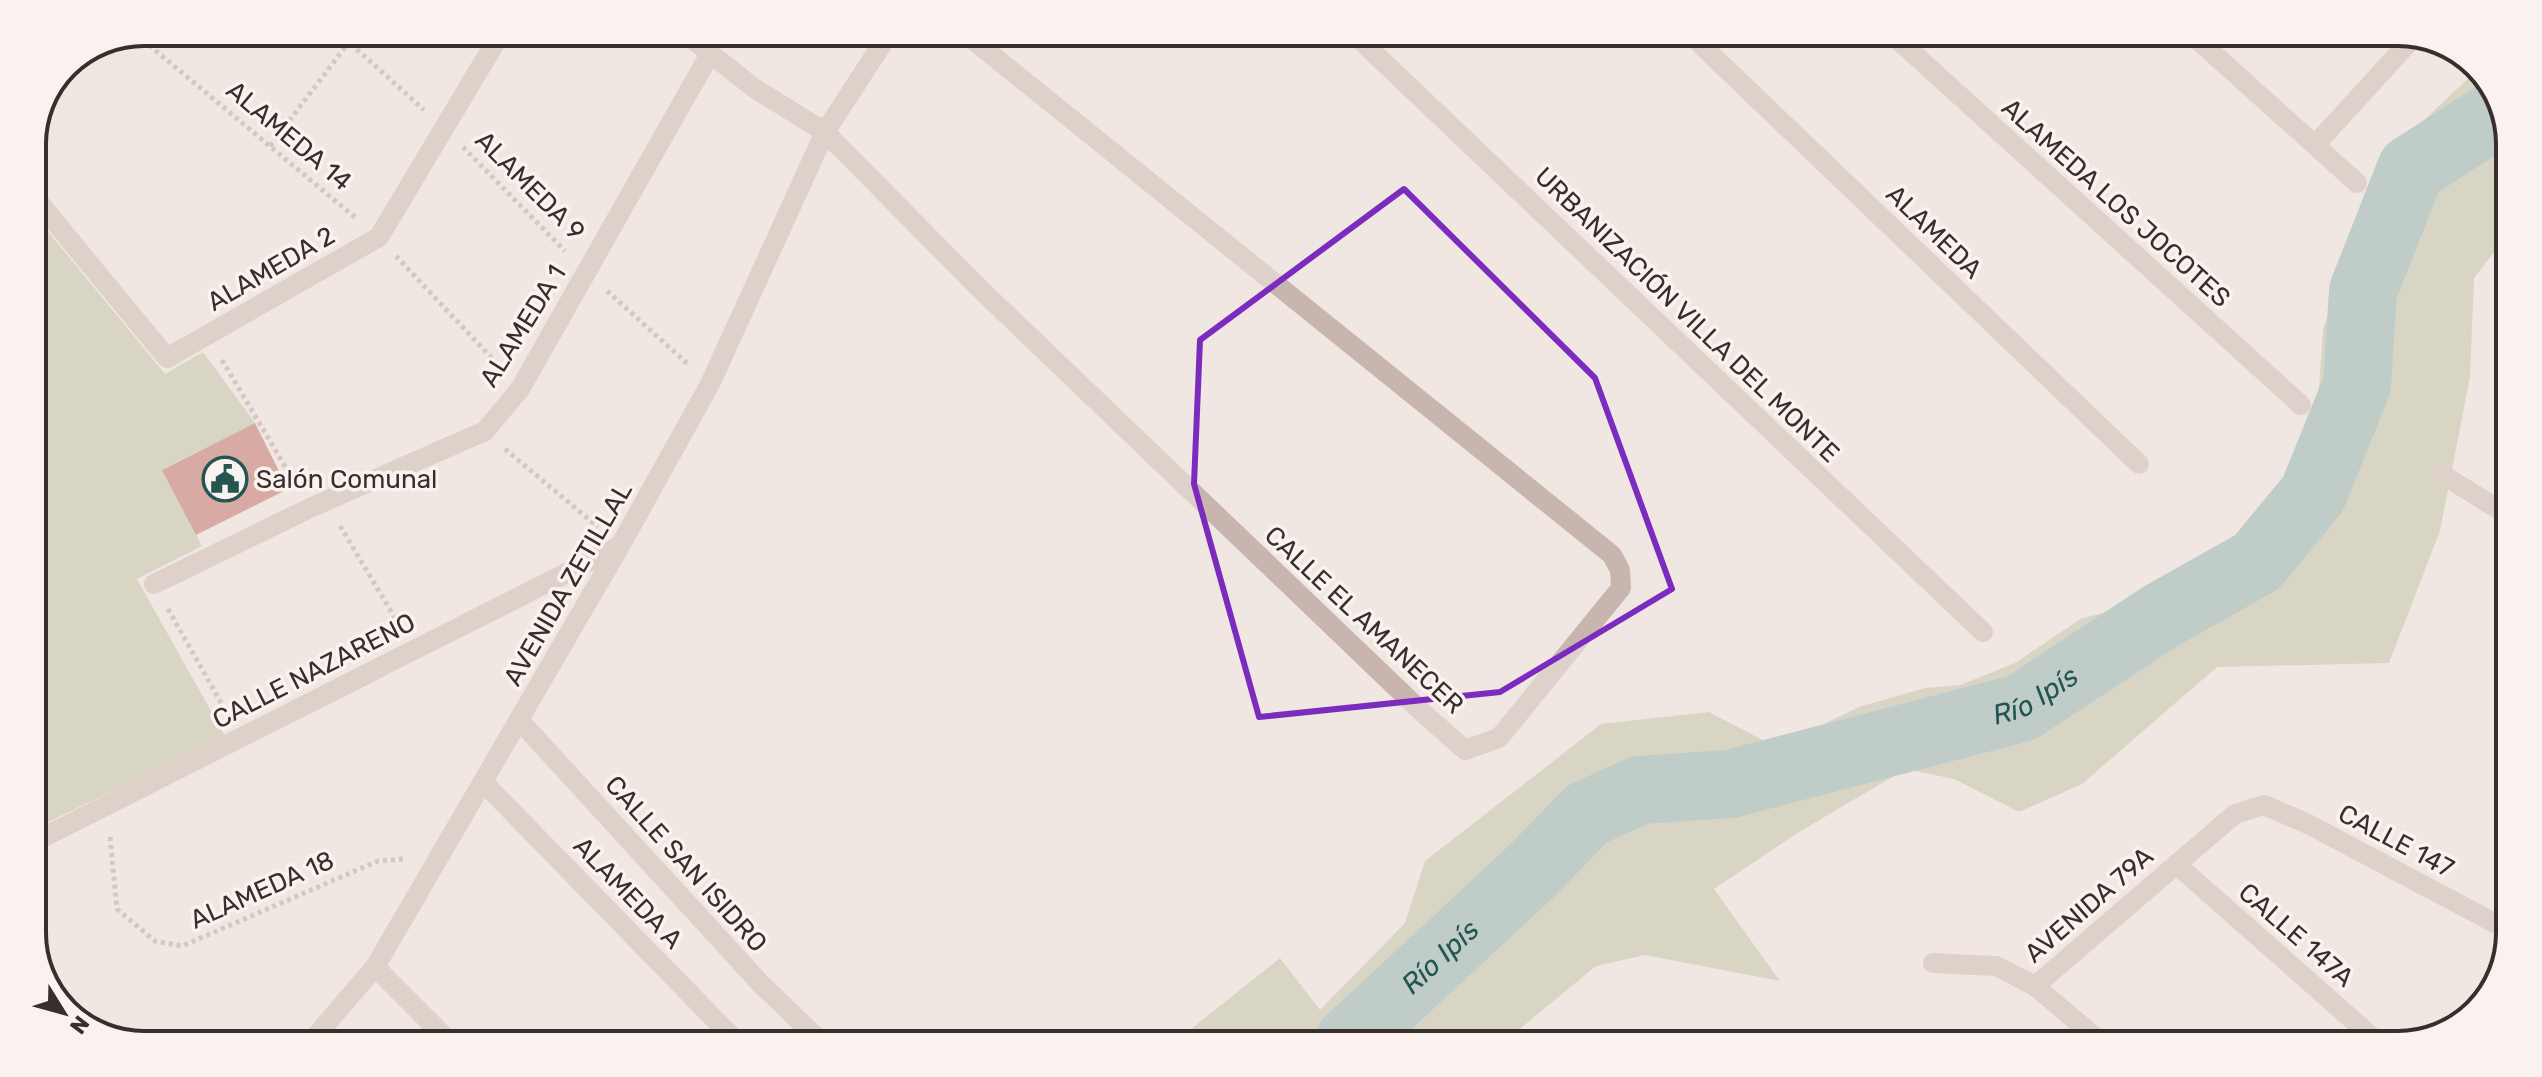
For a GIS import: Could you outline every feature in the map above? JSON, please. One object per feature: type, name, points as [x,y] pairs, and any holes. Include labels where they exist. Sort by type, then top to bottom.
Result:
[{"type":"street","name":"ALAMEDA 2","points":[[46,211],[167,358],[379,237],[493,46]]},
{"type":"street","points":[[700,46],[754,88],[825,132]]},
{"type":"street","name":"AVENIDA ZETILLAL","points":[[320,1031],[375,967],[620,546],[710,384],[825,132],[881,46]]},
{"type":"street","name":"CALLE EL AMANECER","points":[[825,132],[977,286],[1423,713],[1465,750],[1499,738],[1621,588],[1620,570],[1612,555],[981,46]]},
{"type":"street","name":"URBANIZACIÓN VILLA DEL MONTE","points":[[1366,46],[1983,632]]},
{"type":"street","name":"ALAMEDA","points":[[1702,46],[2139,464]]},
{"type":"street","name":"ALAMEDA LOS JOCOTES","points":[[1905,46],[2301,405]]},
{"type":"street","points":[[2205,46],[2357,183]]},
{"type":"street","points":[[2315,145],[2405,47]]},
{"type":"street","name":"ALAMEDA 1","points":[[154,584],[318,504],[485,431],[520,389],[710,54]]},
{"type":"street","points":[[2443,475],[2496,508]]},
{"type":"street","name":"CALLE NAZARENO","points":[[46,836],[620,546]]},
{"type":"street","name":"CALLE SAN ISIDRO","points":[[520,721],[760,983],[810,1031]]},
{"type":"street","name":"ALAMEDA A","points":[[484,783],[726,1031]]},
{"type":"street","name":"AVENIDA 79A","points":[[1933,963],[1996,966],[2035,986],[2235,814],[2264,805]]},
{"type":"street","name":"CALLE 147","points":[[2264,805],[2308,824],[2496,924]]},
{"type":"street","name":"CALLE 147A","points":[[2176,864],[2365,1031]]},
{"type":"street","points":[[375,967],[439,1031]]},
{"type":"street","points":[[2035,986],[2088,1031]]},
{"type":"path","name":"ALAMEDA 14","points":[[150,46],[379,237],[520,389]]},
{"type":"path","points":[[270,146],[346,46]]},
{"type":"path","name":"ALAMEDA 9","points":[[353,46],[444,128],[587,273],[710,384]]},
{"type":"path","points":[[207,335],[413,649]]},
{"type":"path","points":[[485,431],[620,546]]},
{"type":"path","points":[[154,584],[241,738]]},
{"type":"path","name":"ALAMEDA 18","points":[[107,807],[117,909],[155,941],[182,946],[378,861],[441,856]]},
{"type":"highlighted area","points":[[1404,189],[1595,378],[1672,589],[1500,692],[1259,717],[1194,484],[1200,340]]},
{"type":"green space","points":[[2469,77],[2472,80],[2491,113],[2496,138],[2496,250],[2474,278],[2470,377],[2440,531],[2389,663],[2217,667],[2082,784],[2019,812],[1954,779],[1906,769],[1799,832],[1714,889],[1780,981],[1645,955],[1596,966],[1517,1031],[1189,1031],[1280,958],[1320,1010],[1405,923],[1425,861],[1601,724],[1709,712],[1776,747],[1859,707],[1925,688],[1960,685],[2015,663],[2082,618],[2153,602],[2278,502],[2316,431],[2323,329],[2384,158]]},
{"type":"green space","points":[[46,229],[165,374],[203,352],[255,423],[163,469],[202,546],[137,579],[225,736],[46,823]]},
{"type":"building","name":"Salón Comunal","points":[[255,423],[288,489],[196,535],[162,470]]},
{"type":"waterway","name":"Río Ipís","points":[[1360,1031],[1536,867],[1587,814],[1640,790],[1730,784],[2021,708],[2161,616],[2257,562],[2313,494],[2357,385],[2363,291],[2411,169],[2492,117]]},
{"type":"place","name":"Salón Comunal","points":[[225,479]]}]
